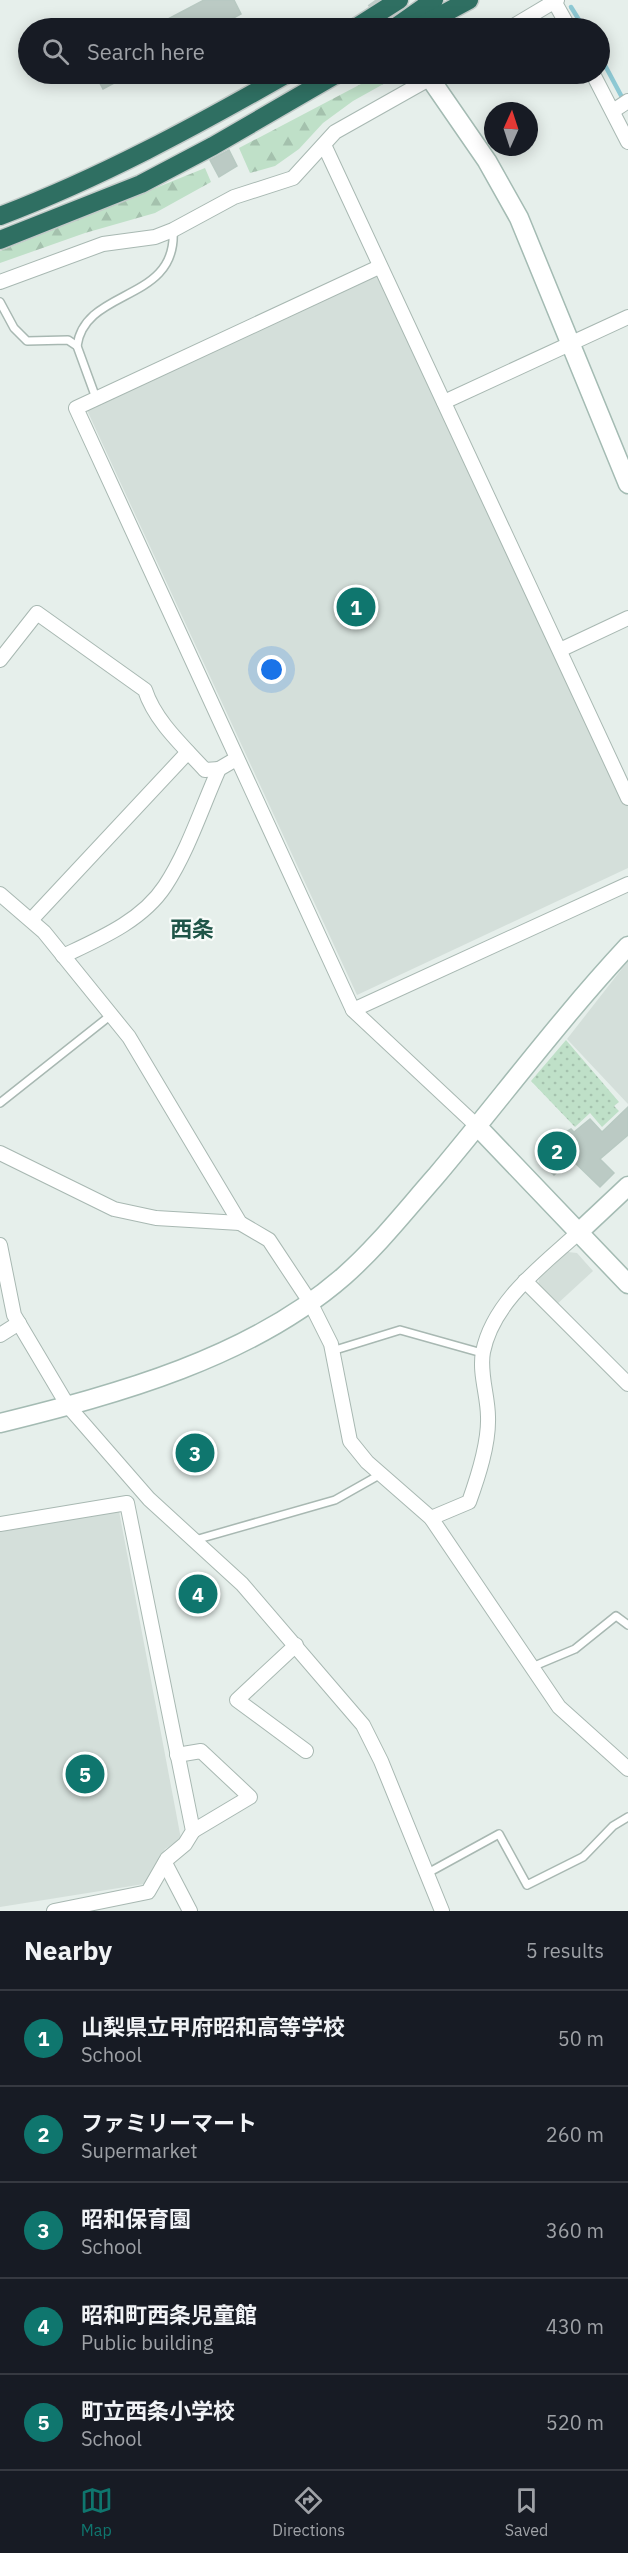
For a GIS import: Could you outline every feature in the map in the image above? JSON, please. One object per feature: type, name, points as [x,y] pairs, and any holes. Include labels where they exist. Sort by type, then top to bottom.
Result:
[{"type":"highway","points":[[366,18],[387,0]]},
{"type":"highway","points":[[370,18],[399,0]]},
{"type":"highway","points":[[409,18],[435,0]]},
{"type":"highway","points":[[436,18],[469,0]]},
{"type":"highway","points":[[0,216],[48,198],[154,148],[269,84]]},
{"type":"highway","points":[[313,88],[318,84]]},
{"type":"highway","points":[[0,240],[172,168],[320,84]]},
{"type":"highway","points":[[0,206],[48,198]]},
{"type":"highway","points":[[0,232],[95,202]]},
{"type":"street","points":[[527,18],[555,1],[564,18]]},
{"type":"street","points":[[0,282],[102,244],[155,237],[234,198],[293,178],[325,147],[335,132],[417,84]]},
{"type":"street","points":[[438,84],[487,161],[519,218],[628,483]]},
{"type":"street","points":[[599,84],[628,142]]},
{"type":"street","points":[[614,111],[628,101]]},
{"type":"street","points":[[325,147],[628,798]]},
{"type":"street","points":[[380,267],[76,408],[352,1010],[478,1127],[628,1284]]},
{"type":"street","points":[[444,402],[628,317]]},
{"type":"street","points":[[0,660],[37,614],[145,690],[151,708],[205,770],[219,769],[236,759]]},
{"type":"street","points":[[560,650],[628,618]]},
{"type":"street","points":[[31,920],[188,752]]},
{"type":"street","points":[[63,956],[111,934],[142,911],[164,887],[219,769]]},
{"type":"street","points":[[352,1010],[628,884]]},
{"type":"street","points":[[0,894],[31,920],[129,1037],[240,1223]]},
{"type":"street","points":[[0,1423],[68,1406],[164,1375],[221,1352],[310,1302],[342,1277],[375,1245],[478,1127],[628,946]]},
{"type":"street","points":[[0,1153],[114,1209],[156,1218],[240,1223],[269,1240],[310,1302],[332,1351],[350,1441],[381,1474],[431,1518],[559,1707],[628,1768]]},
{"type":"street","points":[[431,1518],[469,1502],[478,1476],[489,1418],[482,1353],[500,1312],[525,1281],[628,1186]]},
{"type":"street","points":[[0,1245],[14,1315],[68,1406],[149,1499],[242,1584],[363,1725],[381,1761],[442,1911]]},
{"type":"street","points":[[525,1281],[628,1384]]},
{"type":"street","points":[[0,1335],[19,1323]]},
{"type":"street","points":[[0,1524],[127,1503],[193,1831]]},
{"type":"street","points":[[296,1645],[237,1700],[306,1751]]},
{"type":"street","points":[[54,1911],[148,1892],[165,1863],[185,1844],[193,1831],[250,1797],[201,1751],[177,1755]]},
{"type":"street","points":[[165,1863],[190,1911]]},
{"type":"lane","points":[[96,398],[77,346],[79,330],[96,314],[163,273],[174,243],[173,230]]},
{"type":"lane","points":[[0,302],[14,328],[27,341],[68,340],[77,346]]},
{"type":"lane","points":[[0,1103],[111,1015]]},
{"type":"lane","points":[[332,1351],[400,1330],[482,1353]]},
{"type":"lane","points":[[195,1540],[335,1500],[381,1474]]},
{"type":"lane","points":[[532,1667],[575,1649],[616,1616],[628,1625]]},
{"type":"lane","points":[[426,1874],[499,1834],[527,1886],[583,1857],[612,1826],[628,1818]]},
{"type":"shaded area","points":[[376,271],[628,806],[628,868],[357,995],[86,408]]},
{"type":"shaded area","points":[[628,961],[628,1104],[567,1039]]},
{"type":"shaded area","points":[[568,1252],[577,1253],[593,1271],[556,1305],[538,1286],[539,1279]]},
{"type":"shaded area","points":[[119,1511],[181,1839],[165,1849],[144,1884],[0,1907],[0,1532]]},
{"type":"green space","points":[[361,84],[383,84],[353,101],[323,123],[299,149],[275,166],[250,173],[239,148]]},
{"type":"green space","points":[[205,168],[211,182],[155,213],[85,233],[0,263],[0,251]]},
{"type":"green space","points":[[566,1040],[619,1102],[614,1106],[619,1111],[602,1127],[590,1113],[575,1127],[531,1081]]},
{"type":"building","points":[[204,0],[234,0],[241,14],[234,18],[170,18]]},
{"type":"building","points":[[100,84],[112,84],[103,89]]},
{"type":"building","points":[[229,150],[237,166],[219,177],[210,160]]},
{"type":"building","points":[[628,1107],[628,1135],[600,1159],[614,1173],[600,1187],[571,1159],[554,1175],[537,1157],[561,1135],[571,1129],[574,1132],[590,1119],[602,1132]]},
{"type":"waterway","points":[[571,7],[578,18]]},
{"type":"waterway","points":[[610,75],[624,101]]},
{"type":"tunnel","points":[[375,0],[388,18]]},
{"type":"place","name":"山梨県立甲府昭和高等学校","points":[[356,607]]},
{"type":"place","name":"ファミリーマート","points":[[557,1151]]},
{"type":"place","name":"昭和保育園","points":[[195,1453]]},
{"type":"place","name":"昭和町西条児童館","points":[[198,1594]]},
{"type":"place","name":"町立西条小学校","points":[[85,1774]]},
{"type":"district","name":"西条","points":[[192,928]]}]
